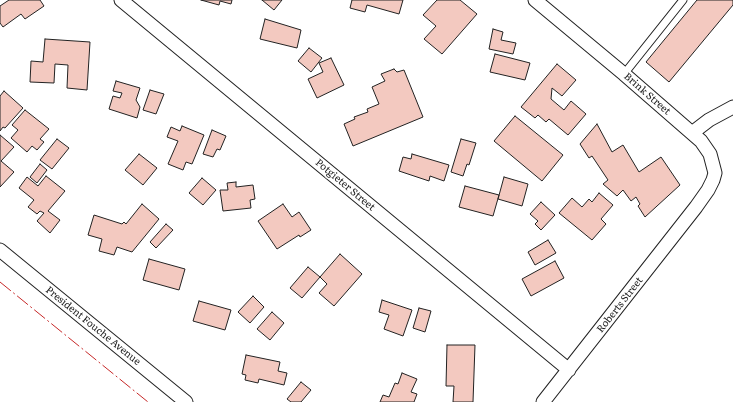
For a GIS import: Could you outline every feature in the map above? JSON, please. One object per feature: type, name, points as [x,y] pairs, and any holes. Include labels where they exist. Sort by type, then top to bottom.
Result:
[{"type":"street","name":"Potgieter Street","points":[[121,0],[569,370]]},
{"type":"street","name":"Brink Street","points":[[535,0],[624,74],[701,141],[707,149],[713,162],[715,173],[708,190],[696,207]]},
{"type":"street","points":[[692,133],[709,120],[733,107]]},
{"type":"street","name":"Roberts Street","points":[[543,402],[696,207]]},
{"type":"street","name":"President Fouche Avenue","points":[[0,250],[186,402]]},
{"type":"lane","points":[[624,74],[682,0]]},
{"type":"building","points":[[9,0],[40,0],[44,6],[25,19],[21,14],[3,27],[0,23],[0,6]]},
{"type":"building","points":[[201,0],[232,0],[231,4],[220,1],[219,5]]},
{"type":"building","points":[[262,0],[282,0],[274,10]]},
{"type":"building","points":[[352,0],[403,0],[399,14],[367,5],[365,12],[350,8]]},
{"type":"building","points":[[437,0],[460,0],[477,14],[442,54],[424,39],[436,26],[423,15]]},
{"type":"building","points":[[697,0],[733,0],[733,5],[669,82],[646,62]]},
{"type":"building","points":[[265,19],[301,30],[297,48],[260,39]]},
{"type":"building","points":[[493,29],[503,32],[501,40],[516,43],[513,54],[489,49]]},
{"type":"building","points":[[45,39],[90,42],[87,90],[67,88],[68,65],[55,64],[54,83],[30,82],[31,61],[43,62]]},
{"type":"building","points":[[309,48],[322,58],[311,72],[298,61]]},
{"type":"building","points":[[495,54],[530,63],[525,80],[490,72]]},
{"type":"building","points":[[331,58],[344,85],[317,98],[308,79],[323,72],[319,63]]},
{"type":"building","points":[[557,64],[576,80],[562,96],[552,88],[551,99],[564,110],[571,101],[586,114],[568,135],[549,119],[546,122],[538,115],[535,118],[521,107]]},
{"type":"building","points":[[394,69],[397,72],[404,70],[423,117],[353,146],[344,124],[355,119],[354,117],[368,112],[367,109],[379,104],[372,87],[385,81],[381,74]]},
{"type":"building","points":[[116,81],[140,88],[136,100],[140,107],[137,118],[109,109],[113,96],[120,98],[122,93],[113,91]]},
{"type":"building","points":[[150,90],[164,94],[156,114],[143,110]]},
{"type":"building","points":[[4,91],[23,108],[5,128],[3,127],[0,131],[0,96]]},
{"type":"building","points":[[25,110],[49,129],[40,139],[44,142],[37,150],[32,146],[27,152],[11,138],[18,130],[12,125]]},
{"type":"building","points":[[515,116],[563,155],[542,181],[494,141]]},
{"type":"building","points":[[597,124],[612,152],[623,145],[639,172],[661,157],[680,185],[645,217],[638,206],[640,204],[636,197],[631,201],[623,190],[617,196],[603,184],[608,180],[592,156],[589,158],[580,144]]},
{"type":"building","points":[[182,126],[204,135],[192,164],[186,162],[183,170],[168,164],[178,141],[167,137],[171,127],[180,131]]},
{"type":"building","points":[[212,130],[226,136],[220,150],[217,149],[213,157],[203,154]]},
{"type":"building","points":[[0,135],[14,147],[1,161],[14,172],[0,187]]},
{"type":"building","points":[[57,139],[69,148],[52,169],[40,160]]},
{"type":"building","points":[[461,139],[476,143],[469,165],[467,164],[463,176],[451,172]]},
{"type":"building","points":[[139,154],[157,168],[143,185],[125,170]]},
{"type":"building","points":[[412,154],[449,165],[444,181],[430,176],[429,181],[399,171],[403,157],[411,159]]},
{"type":"building","points":[[40,164],[47,170],[37,183],[30,177]]},
{"type":"building","points":[[46,176],[65,191],[48,211],[60,220],[50,233],[37,221],[44,213],[40,211],[37,214],[28,207],[34,200],[19,188],[27,177],[38,186]]},
{"type":"building","points":[[504,177],[528,184],[522,206],[498,199]]},
{"type":"building","points":[[202,178],[216,190],[203,205],[189,193]]},
{"type":"building","points":[[236,182],[236,187],[253,185],[255,199],[250,200],[251,208],[223,211],[220,190],[228,190],[227,183]]},
{"type":"building","points":[[465,186],[499,195],[493,216],[459,207]]},
{"type":"building","points":[[599,193],[613,205],[601,219],[606,224],[592,240],[559,213],[572,198],[582,207],[589,199],[592,202]]},
{"type":"building","points":[[541,202],[555,215],[541,230],[535,224],[538,221],[530,214]]},
{"type":"building","points":[[142,204],[159,219],[132,252],[117,247],[114,255],[99,251],[102,239],[88,235],[94,215],[122,224],[124,222],[126,224]]},
{"type":"building","points":[[283,204],[292,217],[299,212],[311,230],[300,237],[299,235],[277,249],[258,221]]},
{"type":"building","points":[[166,224],[173,230],[156,248],[150,242]]},
{"type":"building","points":[[548,240],[556,253],[535,265],[528,252]]},
{"type":"building","points":[[340,254],[362,274],[334,306],[319,293],[327,284],[320,277]]},
{"type":"building","points":[[149,259],[185,269],[179,290],[143,280]]},
{"type":"building","points":[[555,261],[564,278],[531,296],[522,279]]},
{"type":"building","points":[[308,267],[320,277],[302,298],[290,288]]},
{"type":"building","points":[[253,296],[264,307],[250,323],[238,312]]},
{"type":"building","points":[[382,300],[412,310],[403,336],[384,329],[389,315],[379,312]]},
{"type":"building","points":[[199,301],[231,310],[225,330],[193,321]]},
{"type":"building","points":[[419,308],[431,311],[425,332],[413,328]]},
{"type":"building","points":[[272,312],[284,323],[270,340],[257,329]]},
{"type":"building","points":[[447,345],[475,345],[473,402],[453,402],[454,386],[446,386]]},
{"type":"building","points":[[246,355],[280,362],[278,371],[287,373],[284,385],[259,379],[258,383],[245,380],[246,375],[242,374]]},
{"type":"building","points":[[402,373],[417,379],[411,392],[417,394],[414,402],[380,402],[383,395],[389,397],[395,383],[398,384]]},
{"type":"building","points":[[301,382],[311,390],[301,402],[291,402],[287,399]]},
{"type":"power","points":[[0,282],[148,402]]}]
